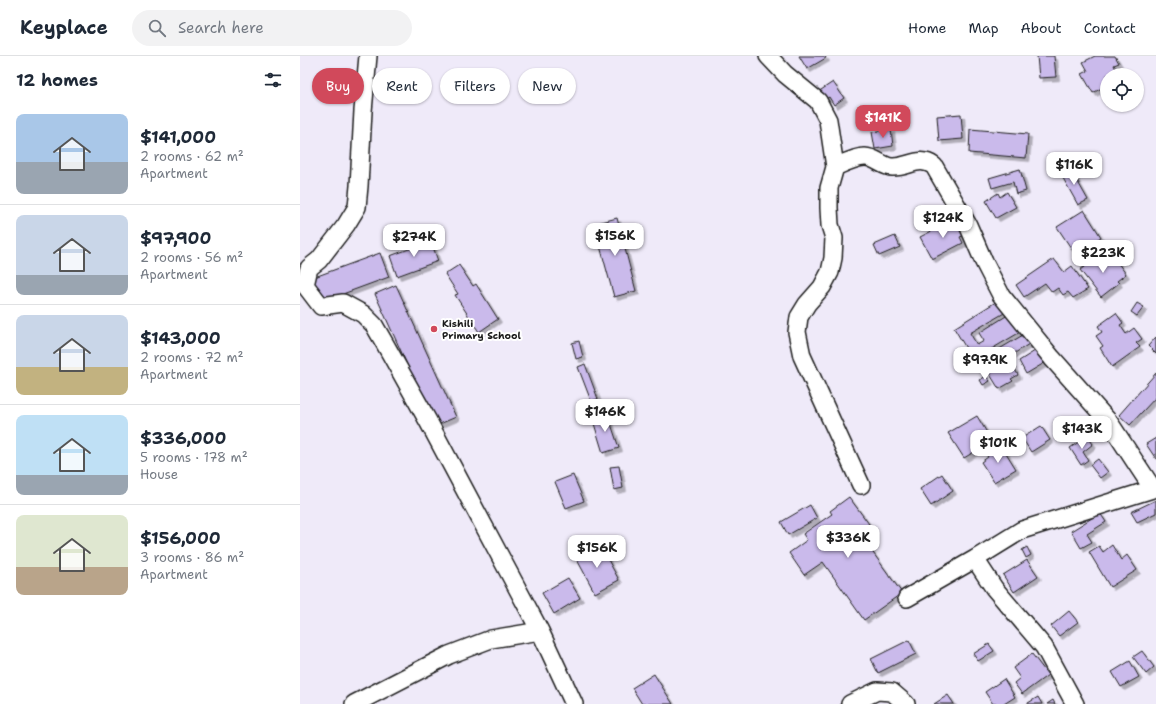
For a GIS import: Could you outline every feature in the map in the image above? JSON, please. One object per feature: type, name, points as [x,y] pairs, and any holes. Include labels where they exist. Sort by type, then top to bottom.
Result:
[{"type":"street","points":[[368,56],[357,207],[346,225],[319,260],[309,268],[305,285],[321,306],[342,303],[363,314],[374,325],[425,415],[540,631],[574,704]]},
{"type":"street","points":[[768,56],[786,74],[818,101],[828,120],[835,167],[829,188],[830,225],[834,238],[833,258],[830,272],[822,288],[807,304],[799,317],[796,332],[802,356],[861,484]]},
{"type":"street","points":[[835,167],[864,157],[871,158],[891,167],[908,165],[920,161],[928,162],[934,166],[968,225],[984,262],[1001,295],[1052,358],[1109,422],[1155,489],[1022,530],[907,598]]},
{"type":"street","points":[[975,559],[994,588],[1044,647],[1075,704]]},
{"type":"street","points":[[354,704],[449,655],[491,639],[540,631]]},
{"type":"street","points":[[850,704],[877,691],[892,692],[906,704]]},
{"type":"building","points":[[799,56],[825,56],[826,58],[807,69]]},
{"type":"building","points":[[1037,56],[1054,56],[1056,77],[1039,78]]},
{"type":"building","points":[[1095,56],[1115,56],[1119,63],[1114,65],[1116,68],[1100,68],[1100,89],[1093,93],[1082,74],[1088,71],[1083,62]]},
{"type":"building","points":[[833,82],[844,98],[834,105],[829,97],[824,100],[818,92]]},
{"type":"building","points":[[961,114],[963,139],[939,141],[937,116]]},
{"type":"building","points":[[891,129],[893,146],[875,149],[872,132]]},
{"type":"building","points":[[970,129],[1028,134],[1026,158],[969,153]]},
{"type":"building","points":[[1069,166],[1088,200],[1078,205],[1059,171]]},
{"type":"building","points":[[1020,169],[1026,191],[1016,194],[1013,182],[992,188],[989,178]]},
{"type":"building","points":[[1007,192],[1016,207],[996,218],[986,201],[998,193],[1000,197]]},
{"type":"building","points":[[1084,210],[1101,237],[1075,254],[1057,227]]},
{"type":"building","points":[[617,218],[636,291],[614,297],[594,224]]},
{"type":"building","points":[[957,218],[965,235],[960,237],[963,243],[932,259],[920,237]]},
{"type":"building","points":[[895,236],[900,247],[879,256],[874,245]]},
{"type":"building","points":[[431,241],[438,261],[397,276],[390,256]]},
{"type":"building","points":[[380,253],[389,277],[321,302],[312,278]]},
{"type":"building","points":[[1112,255],[1126,274],[1117,281],[1119,283],[1101,297],[1080,270],[1098,256],[1102,262]]},
{"type":"building","points":[[1054,259],[1064,272],[1072,266],[1088,289],[1073,298],[1068,292],[1063,295],[1058,288],[1052,292],[1045,283],[1024,297],[1016,285]]},
{"type":"building","points":[[459,265],[473,286],[476,284],[498,319],[479,332],[455,295],[458,294],[445,274]]},
{"type":"building","points":[[396,285],[456,417],[435,426],[375,294]]},
{"type":"building","points":[[999,300],[1006,312],[970,333],[977,345],[984,341],[979,333],[1011,313],[1022,331],[973,360],[954,328]]},
{"type":"building","points":[[1137,303],[1144,307],[1137,316],[1131,312]]},
{"type":"building","points":[[1116,313],[1123,323],[1120,325],[1126,334],[1134,328],[1142,339],[1136,343],[1140,347],[1112,367],[1100,348],[1103,346],[1096,336],[1102,332],[1098,326]]},
{"type":"building","points":[[1023,335],[1029,344],[1004,360],[1008,366],[1012,364],[1018,375],[1011,379],[1013,381],[999,389],[981,360]]},
{"type":"building","points":[[1156,337],[1156,354],[1148,346]]},
{"type":"building","points":[[579,341],[583,357],[576,359],[572,343]]},
{"type":"building","points":[[1038,349],[1046,362],[1026,374],[1019,361]]},
{"type":"building","points":[[585,364],[598,399],[591,401],[578,367]]},
{"type":"building","points":[[1156,373],[1156,397],[1130,425],[1119,415]]},
{"type":"building","points":[[986,376],[990,381],[983,385],[980,380]]},
{"type":"building","points":[[607,412],[619,448],[603,453],[592,417]]},
{"type":"building","points":[[977,416],[992,441],[964,458],[948,433]]},
{"type":"building","points":[[1041,426],[1050,440],[1031,452],[1022,438]]},
{"type":"building","points":[[1087,436],[1093,444],[1083,452],[1088,460],[1081,465],[1070,448]]},
{"type":"building","points":[[1156,438],[1156,459],[1146,444]]},
{"type":"building","points":[[993,446],[997,453],[1003,448],[1016,469],[994,482],[981,462],[988,457],[984,451]]},
{"type":"building","points":[[1098,459],[1108,472],[1100,478],[1090,465]]},
{"type":"building","points":[[619,466],[623,488],[614,490],[610,467]]},
{"type":"building","points":[[942,474],[953,491],[931,506],[920,489]]},
{"type":"building","points":[[573,475],[584,501],[566,508],[555,482]]},
{"type":"building","points":[[849,497],[869,524],[858,532],[902,593],[864,620],[823,562],[804,575],[789,553],[807,540],[803,534],[832,514],[830,511]]},
{"type":"building","points":[[1156,500],[1156,513],[1137,522],[1131,512]]},
{"type":"building","points":[[810,505],[817,518],[788,535],[781,522]]},
{"type":"building","points":[[1100,513],[1106,522],[1087,534],[1092,542],[1081,548],[1071,531]]},
{"type":"building","points":[[600,545],[619,580],[595,593],[575,556]]},
{"type":"building","points":[[1112,545],[1121,560],[1127,555],[1137,570],[1110,587],[1089,552],[1099,546],[1103,552]]},
{"type":"building","points":[[1027,547],[1031,555],[1026,558],[1022,550]]},
{"type":"building","points":[[1027,560],[1038,576],[1014,592],[1003,575]]},
{"type":"building","points":[[568,578],[580,598],[554,614],[542,593]]},
{"type":"building","points":[[1069,611],[1078,622],[1059,636],[1051,626]]},
{"type":"building","points":[[909,640],[916,654],[878,673],[871,659]]},
{"type":"building","points":[[989,644],[994,651],[978,661],[973,654]]},
{"type":"building","points":[[1142,651],[1154,667],[1146,674],[1133,657]]},
{"type":"building","points":[[1032,654],[1048,675],[1022,694],[1014,683],[1020,678],[1013,668]]},
{"type":"building","points":[[1130,661],[1139,677],[1121,687],[1112,672]]},
{"type":"building","points":[[654,674],[673,704],[642,704],[632,688]]},
{"type":"building","points":[[1004,679],[1015,697],[1004,704],[993,704],[985,692]]},
{"type":"building","points":[[948,695],[954,704],[934,704]]},
{"type":"building","points":[[1038,697],[1042,704],[1028,704],[1028,703]]},
{"type":"building","points":[[1053,700],[1055,704],[1047,704]]},
{"type":"place","name":"Kishili Primary School","points":[[434,329]]}]
